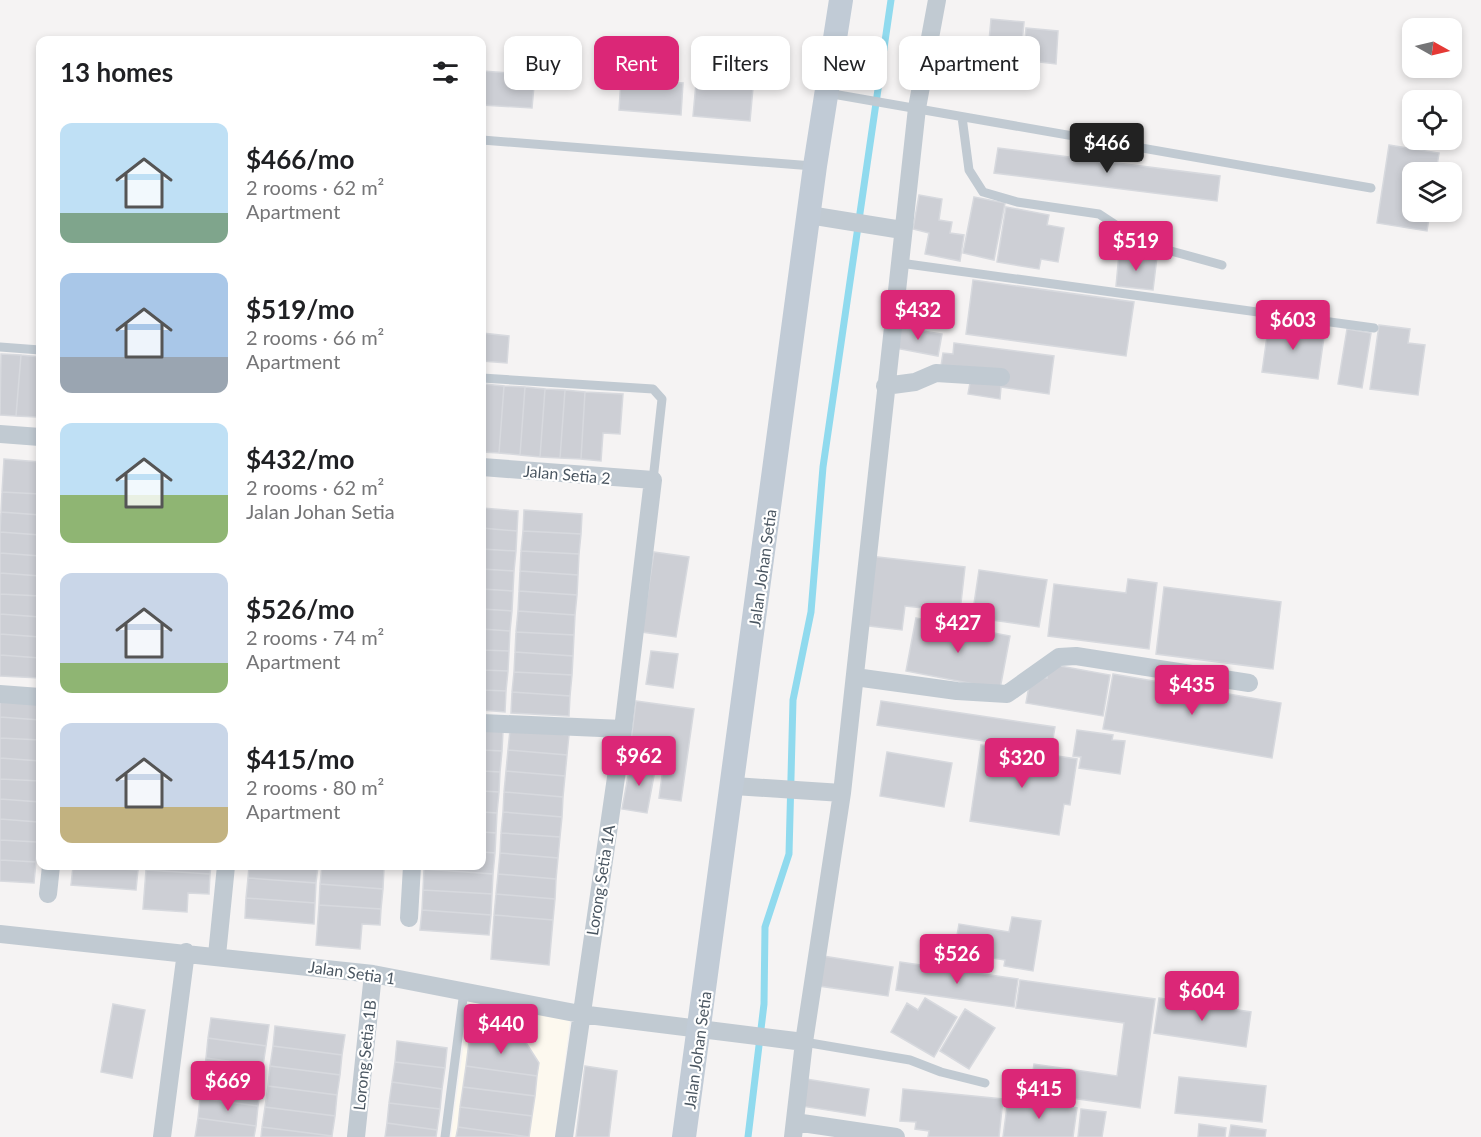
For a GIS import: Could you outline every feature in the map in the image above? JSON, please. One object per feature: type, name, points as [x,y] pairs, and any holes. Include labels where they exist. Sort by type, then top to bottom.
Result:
[{"type":"main road","name":"Jalan Johan Setia","points":[[684,1137],[734,786],[815,166],[841,0]]},
{"type":"street","points":[[896,1137],[794,1130],[798,1042],[835,793],[855,677],[900,263],[894,230],[938,0]]},
{"type":"street","points":[[809,215],[894,230]]},
{"type":"street","points":[[885,386],[915,382],[936,373],[1001,377]]},
{"type":"street","points":[[0,434],[36,437]]},
{"type":"street","name":"Jalan Setia 2","points":[[486,467],[654,480]]},
{"type":"street","name":"Lorong Setia 1A","points":[[564,1137],[623,729],[654,480]]},
{"type":"street","points":[[855,677],[957,691],[1007,694],[1059,657],[1076,656],[1249,683]]},
{"type":"street","points":[[0,694],[36,697]]},
{"type":"street","points":[[486,723],[623,729]]},
{"type":"street","points":[[734,786],[835,793]]},
{"type":"street","points":[[48,894],[51,870]]},
{"type":"street","points":[[217,955],[226,870]]},
{"type":"street","points":[[409,918],[412,870]]},
{"type":"street","name":"Jalan Setia 1","points":[[0,934],[217,955],[374,974],[580,1014],[798,1042]]},
{"type":"street","points":[[162,1137],[186,952]]},
{"type":"street","name":"Lorong Setia 1B","points":[[356,1137],[374,974]]},
{"type":"lane","points":[[827,93],[1371,188]]},
{"type":"lane","points":[[962,117],[969,170],[983,192],[1017,202],[1099,214],[1131,236],[1160,248],[1222,265]]},
{"type":"lane","points":[[486,140],[815,166]]},
{"type":"lane","points":[[900,263],[1374,328]]},
{"type":"lane","points":[[0,347],[36,350]]},
{"type":"lane","points":[[486,378],[653,389],[659,394],[662,407],[654,480]]},
{"type":"lane","points":[[446,1137],[464,990]]},
{"type":"lane","points":[[798,1042],[910,1060],[941,1072],[985,1083]]},
{"type":"shaded area","points":[[470,998],[570,1021],[555,1137],[451,1137]]},
{"type":"building","points":[[991,19],[1024,22],[1023,36],[989,36]]},
{"type":"building","points":[[1026,28],[1058,31],[1056,64],[1040,62],[1040,36],[1025,36]]},
{"type":"building","points":[[486,71],[504,73],[504,90],[534,90],[532,108],[486,105]]},
{"type":"building","points":[[679,83],[683,83],[681,115],[619,110],[620,90],[679,90]]},
{"type":"building","points":[[695,90],[753,90],[750,121],[693,116]]},
{"type":"building","points":[[1389,145],[1402,147],[1402,150],[1439,153],[1438,162],[1402,162],[1402,222],[1428,222],[1427,231],[1377,223]]},
{"type":"building","points":[[998,148],[1220,176],[1217,201],[994,173]]},
{"type":"building","points":[[919,195],[942,199],[939,220],[952,222],[950,233],[964,235],[960,261],[925,254],[929,233],[913,229]]},
{"type":"building","points":[[974,197],[1005,203],[994,260],[963,253]]},
{"type":"building","points":[[1006,207],[1049,215],[1047,225],[1064,228],[1058,262],[1041,259],[1039,269],[997,262]]},
{"type":"building","points":[[1119,254],[1157,257],[1153,290],[1116,286]]},
{"type":"building","points":[[973,280],[1134,302],[1126,356],[966,334]]},
{"type":"building","points":[[1269,322],[1325,330],[1318,379],[1262,372]]},
{"type":"building","points":[[1379,325],[1410,329],[1408,343],[1425,345],[1418,395],[1370,389]]},
{"type":"building","points":[[898,327],[942,334],[938,356],[895,348]]},
{"type":"building","points":[[1347,329],[1371,333],[1362,388],[1338,384]]},
{"type":"building","points":[[486,333],[509,336],[507,363],[486,361]]},
{"type":"building","points":[[954,343],[1054,356],[1049,394],[1001,387],[1000,399],[968,394],[970,383],[939,379],[943,353],[953,354]]},
{"type":"building","points":[[1,354],[21,355],[16,416],[0,415]]},
{"type":"building","points":[[21,355],[36,357],[36,417],[16,416]]},
{"type":"building","points":[[486,384],[504,386],[499,453],[486,452]]},
{"type":"building","points":[[504,386],[525,387],[520,455],[499,453]]},
{"type":"building","points":[[525,387],[545,389],[540,457],[520,455]]},
{"type":"building","points":[[545,389],[565,390],[560,458],[540,457]]},
{"type":"building","points":[[565,390],[585,392],[581,459],[560,458]]},
{"type":"building","points":[[585,392],[623,394],[620,434],[603,433],[601,461],[581,459]]},
{"type":"building","points":[[4,459],[36,462],[36,494],[2,492]]},
{"type":"building","points":[[2,492],[36,494],[36,515],[1,512]]},
{"type":"building","points":[[486,508],[518,511],[517,531],[486,528]]},
{"type":"building","points":[[524,510],[582,514],[581,534],[523,531]]},
{"type":"building","points":[[1,512],[36,515],[36,535],[0,532]]},
{"type":"building","points":[[486,528],[517,531],[516,551],[486,549]]},
{"type":"building","points":[[523,531],[581,534],[579,554],[521,551]]},
{"type":"building","points":[[0,532],[36,535],[36,556],[0,553]]},
{"type":"building","points":[[486,549],[516,551],[514,571],[486,569]]},
{"type":"building","points":[[521,551],[579,554],[578,575],[520,571]]},
{"type":"building","points":[[654,552],[689,557],[676,637],[642,632]]},
{"type":"building","points":[[0,553],[36,556],[36,576],[0,573]]},
{"type":"building","points":[[869,556],[965,567],[960,612],[905,606],[902,630],[861,625]]},
{"type":"building","points":[[486,569],[514,571],[513,591],[486,589]]},
{"type":"building","points":[[979,570],[1047,580],[1039,627],[972,617]]},
{"type":"building","points":[[520,571],[578,575],[577,595],[519,591]]},
{"type":"building","points":[[0,573],[36,576],[36,596],[0,594]]},
{"type":"building","points":[[1128,579],[1157,583],[1149,649],[1048,636],[1054,584],[1126,593]]},
{"type":"building","points":[[1164,587],[1281,602],[1273,669],[1156,654]]},
{"type":"building","points":[[486,589],[513,591],[512,611],[486,609]]},
{"type":"building","points":[[519,591],[577,595],[575,615],[518,611]]},
{"type":"building","points":[[0,594],[36,596],[36,617],[0,614]]},
{"type":"building","points":[[486,609],[512,611],[510,631],[486,629]]},
{"type":"building","points":[[518,611],[575,615],[574,635],[516,632]]},
{"type":"building","points":[[0,614],[36,617],[36,637],[0,634]]},
{"type":"building","points":[[916,618],[1010,636],[1000,689],[906,671]]},
{"type":"building","points":[[486,629],[510,631],[509,651],[486,650]]},
{"type":"building","points":[[516,632],[574,635],[573,656],[515,652]]},
{"type":"building","points":[[0,634],[36,637],[36,658],[0,655]]},
{"type":"building","points":[[486,650],[509,651],[508,671],[486,670]]},
{"type":"building","points":[[651,651],[678,654],[673,688],[646,684]]},
{"type":"building","points":[[515,652],[573,656],[572,675],[514,672]]},
{"type":"building","points":[[0,655],[36,658],[36,678],[0,676]]},
{"type":"building","points":[[1049,664],[1110,675],[1103,716],[1026,703],[1031,675],[1047,678]]},
{"type":"building","points":[[486,670],[508,671],[506,691],[486,690]]},
{"type":"building","points":[[514,672],[572,675],[570,696],[512,692]]},
{"type":"building","points":[[1113,674],[1281,703],[1272,758],[1103,729]]},
{"type":"building","points":[[486,690],[506,691],[505,712],[486,710]]},
{"type":"building","points":[[512,692],[570,696],[569,716],[511,713]]},
{"type":"building","points":[[0,697],[36,700],[36,720],[0,717]]},
{"type":"building","points":[[636,701],[694,709],[681,801],[659,798],[666,746],[631,741]]},
{"type":"building","points":[[881,701],[1055,727],[1051,751],[877,725]]},
{"type":"building","points":[[0,717],[36,720],[36,740],[0,738]]},
{"type":"building","points":[[486,730],[503,731],[502,751],[486,750]]},
{"type":"building","points":[[510,730],[569,735],[567,755],[508,750]]},
{"type":"building","points":[[1077,730],[1113,735],[1112,740],[1125,741],[1120,774],[1079,768],[1081,757],[1073,756]]},
{"type":"building","points":[[0,738],[36,740],[36,761],[0,758]]},
{"type":"building","points":[[981,745],[1077,759],[1070,805],[1064,804],[1059,835],[970,821]]},
{"type":"building","points":[[486,750],[502,751],[500,772],[486,771]]},
{"type":"building","points":[[508,750],[567,755],[565,776],[506,771]]},
{"type":"building","points":[[887,752],[952,763],[944,807],[880,796]]},
{"type":"building","points":[[0,758],[36,761],[36,781],[0,779]]},
{"type":"building","points":[[631,760],[656,765],[647,813],[622,809]]},
{"type":"building","points":[[486,771],[500,772],[499,792],[486,791]]},
{"type":"building","points":[[506,771],[565,776],[563,797],[504,792]]},
{"type":"building","points":[[0,779],[36,781],[36,802],[0,799]]},
{"type":"building","points":[[486,791],[499,792],[497,813],[486,812]]},
{"type":"building","points":[[504,792],[563,797],[562,817],[503,812]]},
{"type":"building","points":[[0,799],[36,802],[36,822],[0,819]]},
{"type":"building","points":[[486,812],[497,813],[496,833],[486,832]]},
{"type":"building","points":[[503,812],[562,817],[560,837],[501,833]]},
{"type":"building","points":[[0,819],[36,822],[36,842],[0,840]]},
{"type":"building","points":[[486,832],[496,833],[495,853],[486,852]]},
{"type":"building","points":[[501,833],[560,837],[558,858],[500,853]]},
{"type":"building","points":[[0,840],[36,842],[36,862],[0,860]]},
{"type":"building","points":[[486,852],[495,853],[493,874],[438,870],[486,870]]},
{"type":"building","points":[[500,853],[558,858],[556,879],[498,874]]},
{"type":"building","points":[[0,860],[36,862],[34,883],[0,881]]},
{"type":"building","points":[[73,870],[138,870],[136,890],[71,885]]},
{"type":"building","points":[[146,870],[210,870],[210,874]]},
{"type":"building","points":[[146,870],[210,874],[209,894],[188,893],[187,912],[143,909]]},
{"type":"building","points":[[249,870],[318,870],[316,883],[248,878]]},
{"type":"building","points":[[322,870],[384,870],[383,889],[320,884]]},
{"type":"building","points":[[424,870],[493,874],[492,894],[423,890]]},
{"type":"building","points":[[498,874],[556,879],[555,899],[496,894]]},
{"type":"building","points":[[248,878],[316,883],[315,903],[246,898]]},
{"type":"building","points":[[320,884],[383,889],[381,909],[319,905]]},
{"type":"building","points":[[423,890],[492,894],[491,915],[422,910]]},
{"type":"building","points":[[496,894],[555,899],[553,920],[494,915]]},
{"type":"building","points":[[246,898],[315,903],[314,924],[245,918]]},
{"type":"building","points":[[319,905],[381,909],[380,925],[362,924],[360,949],[316,945]]},
{"type":"building","points":[[422,910],[491,915],[489,935],[420,930]]},
{"type":"building","points":[[494,915],[553,920],[549,965],[491,959]]},
{"type":"building","points":[[1012,917],[1041,921],[1033,971],[1004,966],[1005,960],[954,952],[959,924],[1009,932]]},
{"type":"building","points":[[823,956],[893,967],[888,996],[819,986]]},
{"type":"building","points":[[900,962],[1018,979],[1014,1007],[896,990]]},
{"type":"building","points":[[1020,980],[1155,999],[1140,1108],[1030,1092],[1034,1064],[1117,1076],[1124,1023],[1016,1008]]},
{"type":"building","points":[[925,998],[957,1017],[934,1057],[891,1032],[907,1003],[918,1010]]},
{"type":"building","points":[[1159,998],[1251,1012],[1246,1047],[1154,1033]]},
{"type":"building","points":[[113,1004],[145,1010],[132,1078],[101,1072]]},
{"type":"building","points":[[965,1009],[995,1028],[969,1069],[940,1051]]},
{"type":"building","points":[[211,1018],[269,1025],[266,1046],[208,1038]]},
{"type":"building","points":[[275,1026],[345,1035],[342,1055],[273,1046]]},
{"type":"building","points":[[470,1034],[525,1041],[539,1063],[537,1076],[466,1066]]},
{"type":"building","points":[[208,1038],[266,1046],[263,1066],[206,1058]]},
{"type":"building","points":[[397,1041],[447,1048],[445,1068],[395,1062]]},
{"type":"building","points":[[273,1046],[342,1055],[340,1075],[270,1066]]},
{"type":"building","points":[[206,1058],[263,1066],[261,1086],[203,1078]]},
{"type":"building","points":[[395,1062],[445,1068],[442,1089],[392,1082]]},
{"type":"building","points":[[270,1066],[340,1075],[337,1095],[268,1086]]},
{"type":"building","points":[[466,1066],[537,1076],[535,1096],[463,1087]]},
{"type":"building","points":[[585,1066],[617,1071],[609,1137],[576,1137]]},
{"type":"building","points":[[1179,1077],[1266,1086],[1262,1122],[1175,1113]]},
{"type":"building","points":[[203,1078],[261,1086],[258,1106],[200,1098]]},
{"type":"building","points":[[806,1079],[869,1089],[865,1116],[801,1106]]},
{"type":"building","points":[[392,1082],[442,1089],[440,1109],[389,1103]]},
{"type":"building","points":[[268,1086],[337,1095],[335,1116],[265,1107]]},
{"type":"building","points":[[463,1087],[535,1096],[532,1116],[460,1107]]},
{"type":"building","points":[[903,1089],[1003,1099],[999,1137],[928,1137],[929,1131],[915,1129],[916,1122],[900,1121]]},
{"type":"building","points":[[200,1098],[258,1106],[256,1126],[198,1118]]},
{"type":"building","points":[[1008,1099],[1077,1108],[1073,1137],[1003,1137]]},
{"type":"building","points":[[389,1103],[440,1109],[437,1130],[387,1123]]},
{"type":"building","points":[[265,1107],[335,1116],[332,1136],[262,1127]]},
{"type":"building","points":[[460,1107],[532,1116],[529,1137],[458,1127]]},
{"type":"building","points":[[1081,1109],[1106,1112],[1102,1137],[1078,1137]]},
{"type":"building","points":[[198,1118],[256,1126],[254,1137],[195,1137]]},
{"type":"building","points":[[387,1123],[437,1130],[436,1137],[385,1137]]},
{"type":"building","points":[[1199,1124],[1226,1128],[1225,1137],[1198,1137]]},
{"type":"building","points":[[1231,1125],[1266,1130],[1265,1137],[1229,1137]]},
{"type":"building","points":[[262,1127],[332,1136],[332,1137],[261,1137]]},
{"type":"building","points":[[458,1127],[529,1137],[456,1137]]},
{"type":"waterway","points":[[748,1137],[764,1004],[765,927],[789,854],[793,700],[811,612],[823,467],[891,0]]}]
